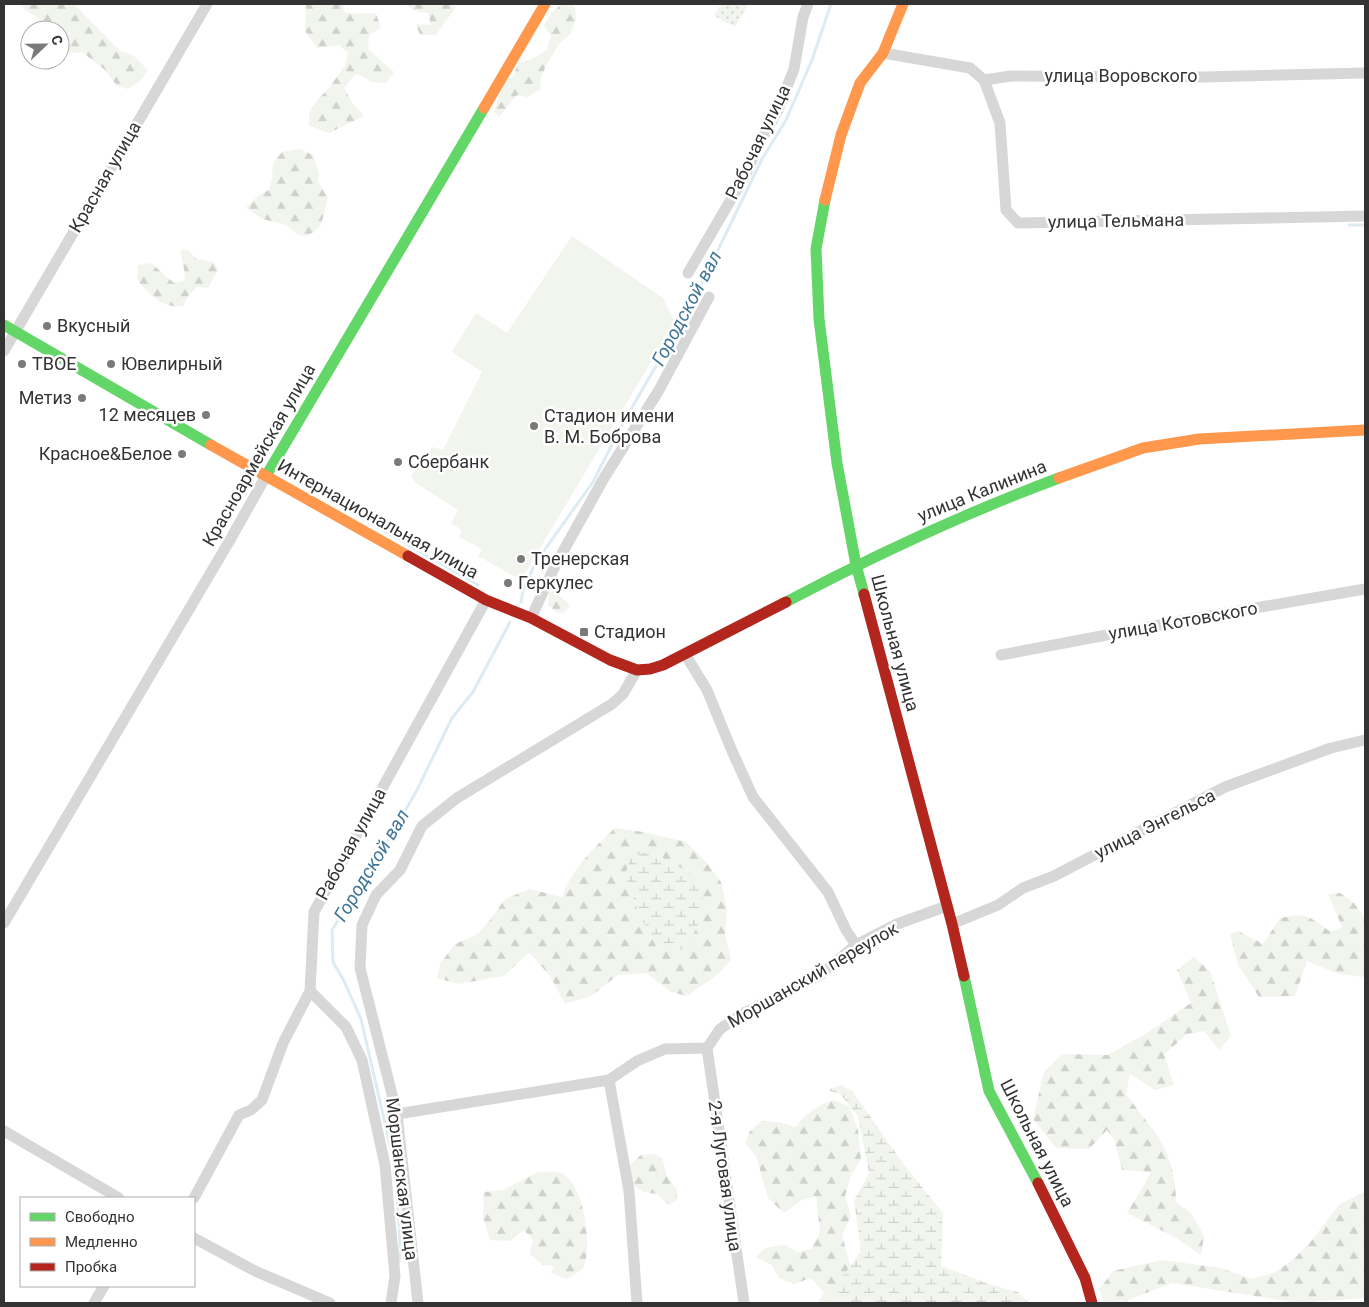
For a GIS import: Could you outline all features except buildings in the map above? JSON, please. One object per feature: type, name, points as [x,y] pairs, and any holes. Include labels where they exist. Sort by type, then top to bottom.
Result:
[{"type":"street","name":"Красная улица","points":[[4,351],[206,4]]},
{"type":"street","name":"Красноармейская улица","points":[[4,923],[545,4]]},
{"type":"street","name":"Рабочая улица","points":[[688,273],[746,172],[778,110],[794,69],[803,17],[808,4]]},
{"type":"street","name":"Школьная улица","points":[[903,4],[883,53],[860,83],[841,135],[829,180],[816,250],[819,319],[837,463],[856,565],[952,924],[989,1091],[1040,1186],[1085,1278],[1092,1303]]},
{"type":"street","points":[[883,53],[970,68],[984,80]]},
{"type":"street","name":"улица Воровского","points":[[984,80],[1011,76],[1204,77],[1365,73]]},
{"type":"street","name":"улица Тельмана","points":[[984,80],[1000,123],[1006,210],[1018,222],[1365,216]]},
{"type":"street","points":[[531,618],[537,609],[555,566],[604,478],[659,390],[709,297]]},
{"type":"street","name":"Интернациональная улица","points":[[4,325],[486,600],[531,618],[610,660],[637,670]]},
{"type":"street","name":"улица Калинина","points":[[637,670],[657,667],[685,654],[856,565],[945,523],[1022,492],[1143,448],[1198,439],[1365,430]]},
{"type":"street","name":"улица Котовского","points":[[1001,655],[1365,589]]},
{"type":"street","name":"Рабочая улица","points":[[195,1197],[239,1115],[250,1110],[262,1100],[283,1043],[310,991],[314,912],[486,600]]},
{"type":"street","points":[[685,654],[707,690],[732,752],[753,797],[828,892],[846,930],[856,945]]},
{"type":"street","name":"Моршанская улица","points":[[418,1303],[397,1114],[360,968],[362,925],[376,895],[400,870],[422,826],[458,798],[612,704],[623,694],[637,670]]},
{"type":"street","name":"улица Энгельса","points":[[952,924],[998,905],[1023,888],[1054,876],[1226,787],[1331,748],[1365,740]]},
{"type":"street","name":"Моршанский переулок","points":[[707,1048],[720,1029],[744,1012],[820,975],[856,945],[897,924],[947,906]]},
{"type":"street","name":"Моршанская улица","points":[[310,991],[346,1027],[362,1060],[385,1165],[395,1276],[391,1303]]},
{"type":"street","points":[[397,1114],[609,1080],[636,1060],[665,1049],[707,1048]]},
{"type":"street","name":"2-я Луговая улица","points":[[707,1048],[744,1303]]},
{"type":"street","points":[[609,1080],[629,1191],[637,1303]]},
{"type":"street","points":[[4,1131],[117,1197]]},
{"type":"street","points":[[195,1239],[255,1271],[330,1303]]},
{"type":"street","points":[[94,1303],[103,1287]]},
{"type":"green space","points":[[22,4],[74,4],[119,50],[134,56],[148,70],[140,81],[128,89],[117,86],[105,70],[82,52],[70,53],[70,20],[39,20],[36,16],[25,10]]},
{"type":"green space","points":[[306,4],[343,4],[344,12],[376,14],[381,28],[369,35],[368,49],[394,72],[386,83],[371,82],[355,74],[344,88],[352,103],[364,116],[329,133],[309,126],[309,114],[317,100],[330,87],[345,65],[348,53],[339,45],[317,48],[305,31]]},
{"type":"green space","points":[[404,4],[450,4],[456,7],[436,35],[420,35],[416,24],[430,25],[429,13],[415,11]]},
{"type":"green space","points":[[562,4],[569,4],[575,7],[576,20],[570,34],[559,44],[546,66],[541,77],[540,90],[527,97],[517,95],[499,117],[494,112],[504,82],[513,76],[519,63],[532,59],[547,50],[551,36],[544,26],[551,13]]},
{"type":"green space","points":[[721,4],[748,4],[735,27],[714,16]]},
{"type":"green space","points":[[300,149],[313,155],[319,173],[318,182],[328,198],[321,225],[314,232],[306,236],[298,235],[286,225],[263,219],[246,208],[259,195],[269,190],[273,163],[282,152]]},
{"type":"green space","name":"Стадион имени В. М. Боброва","points":[[572,236],[663,298],[675,322],[521,580],[478,556],[482,549],[459,537],[462,530],[451,523],[458,510],[416,483],[411,476],[432,447],[443,450],[482,372],[452,352],[476,313],[507,333]]},
{"type":"green space","points":[[186,249],[197,259],[214,262],[218,270],[208,288],[197,287],[189,295],[183,306],[163,303],[137,280],[138,265],[151,263],[174,283],[184,281],[185,274],[180,251]]},
{"type":"green space","points":[[553,590],[570,605],[565,612],[557,613],[548,605],[549,594]]},
{"type":"green space","points":[[615,828],[686,842],[706,862],[721,882],[727,909],[725,933],[731,960],[718,974],[687,996],[671,992],[646,973],[618,975],[591,996],[565,1004],[550,976],[529,952],[504,976],[458,984],[437,978],[440,964],[455,944],[478,934],[505,899],[530,889],[562,897],[577,868],[591,851]],"holes":[[[651,852],[698,877],[656,945],[640,916],[625,876]]]},
{"type":"green space","points":[[651,852],[698,877],[702,896],[701,915],[694,933],[683,950],[656,946],[640,916],[625,876],[631,855]]},
{"type":"green space","points":[[1340,893],[1354,903],[1365,918],[1365,977],[1339,974],[1307,961],[1295,996],[1259,997],[1238,965],[1230,934],[1238,931],[1263,944],[1280,918],[1297,916],[1313,919],[1331,932],[1342,927],[1328,894]]},
{"type":"green space","points":[[1194,957],[1210,971],[1231,1036],[1219,1050],[1204,1031],[1187,1034],[1164,1055],[1174,1085],[1155,1090],[1130,1074],[1126,1094],[1165,1149],[1172,1171],[1176,1202],[1191,1213],[1204,1236],[1201,1255],[1175,1237],[1127,1213],[1151,1172],[1122,1170],[1114,1139],[1107,1130],[1089,1149],[1056,1148],[1033,1119],[1044,1072],[1062,1054],[1108,1055],[1147,1033],[1191,1003],[1177,970]]},
{"type":"green space","points":[[841,1085],[853,1092],[902,1162],[943,1213],[941,1266],[992,1285],[1018,1292],[1029,1303],[839,1303],[832,1291],[861,1251],[854,1201],[869,1173],[858,1116],[841,1095],[828,1090]]},
{"type":"green space","points":[[834,1100],[849,1106],[858,1130],[861,1159],[851,1176],[845,1196],[851,1216],[842,1235],[854,1280],[852,1303],[818,1303],[824,1293],[811,1278],[794,1284],[779,1278],[772,1265],[756,1257],[765,1248],[784,1245],[797,1252],[811,1249],[820,1232],[816,1196],[802,1200],[784,1213],[768,1198],[756,1156],[745,1143],[750,1131],[762,1121],[779,1122],[795,1127],[812,1110]]},
{"type":"green space","points":[[654,1154],[662,1158],[667,1176],[677,1190],[677,1200],[669,1205],[657,1194],[643,1192],[633,1185],[630,1165],[641,1155]]},
{"type":"green space","points":[[538,1172],[559,1172],[568,1178],[579,1196],[582,1207],[587,1241],[586,1260],[583,1269],[566,1279],[551,1273],[554,1266],[543,1265],[530,1254],[533,1240],[524,1230],[510,1241],[490,1240],[483,1218],[484,1192],[503,1190]]},
{"type":"green space","points":[[1365,1191],[1365,1298],[1298,1303],[1172,1283],[1128,1300],[1128,1303],[1104,1303],[1099,1290],[1113,1271],[1162,1260],[1221,1268],[1251,1279],[1274,1273],[1294,1259],[1313,1239],[1339,1205]]},
{"type":"waterway","name":"Городской вал","points":[[521,602],[523,590],[536,562],[593,482],[623,423],[693,302],[762,159],[786,120],[812,60],[831,4]]},
{"type":"waterway","points":[[1349,225],[1365,225]]},
{"type":"waterway","points":[[287,475],[478,585]]},
{"type":"waterway","name":"Городской вал","points":[[399,1262],[400,1241],[395,1167],[361,1019],[333,962],[332,930],[385,846],[417,790],[452,718],[473,692],[510,622]]},
{"type":"traffic: fast","points":[[266,476],[484,108]]},
{"type":"traffic: fast","points":[[825,200],[816,249],[819,319],[837,463],[856,565],[864,594]]},
{"type":"traffic: fast","points":[[4,325],[211,445]]},
{"type":"traffic: fast","points":[[786,602],[921,536],[1059,478]]},
{"type":"traffic: fast","points":[[964,976],[989,1091],[1038,1183]]},
{"type":"traffic: slow","points":[[484,108],[545,4]]},
{"type":"traffic: slow","points":[[825,200],[841,135],[860,83],[883,53],[903,4]]},
{"type":"traffic: slow","points":[[1059,478],[1143,448],[1199,439],[1365,430]]},
{"type":"traffic: slow","points":[[211,445],[408,556]]},
{"type":"traffic: jam","points":[[408,556],[486,600],[531,618],[610,660],[637,670],[663,665],[786,602]]},
{"type":"traffic: jam","points":[[864,594],[952,924],[964,976]]},
{"type":"traffic: jam","points":[[1038,1183],[1085,1278],[1092,1303]]},
{"type":"place","name":"Вкусный","points":[[47,326]]},
{"type":"place","name":"ТВОЕ","points":[[22,364]]},
{"type":"place","name":"Ювелирный","points":[[111,364]]},
{"type":"place","name":"Метиз","points":[[82,398]]},
{"type":"place","name":"12 месяцев","points":[[206,415]]},
{"type":"place","name":"Стадион имени В. М. Боброва","points":[[534,426]]},
{"type":"place","name":"Красное&Белое","points":[[182,454]]},
{"type":"place","name":"Сбербанк","points":[[398,462]]},
{"type":"place","name":"Тренерская","points":[[521,559]]},
{"type":"place","name":"Геркулес","points":[[508,583]]},
{"type":"place","name":"Стадион","points":[[584,632]]}]
